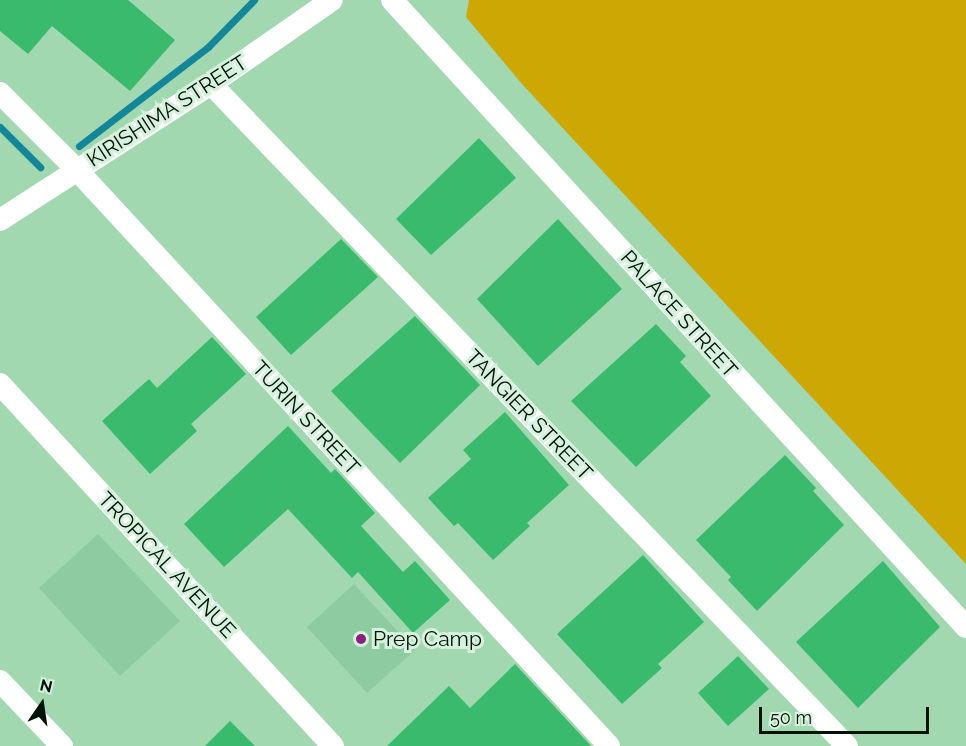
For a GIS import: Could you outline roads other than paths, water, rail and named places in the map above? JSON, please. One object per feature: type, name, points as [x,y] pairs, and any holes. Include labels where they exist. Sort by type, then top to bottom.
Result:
[{"type":"street","name":"KIRISHIMA STREET","points":[[0,220],[211,84],[332,0]]},
{"type":"street","name":"PALACE STREET","points":[[392,0],[966,627]]},
{"type":"street","name":"TANGIER STREET","points":[[211,84],[847,746]]},
{"type":"street","name":"TURIN STREET","points":[[0,93],[77,170],[609,746]]},
{"type":"street","name":"TROPICAL AVENUE","points":[[0,384],[333,746]]},
{"type":"street","points":[[0,681],[62,746]]},
{"type":"waterway","points":[[79,146],[208,47],[254,0]]},
{"type":"waterway","points":[[0,127],[40,167]]},
{"type":"place","name":"Prep Camp","points":[[361,639]]}]
